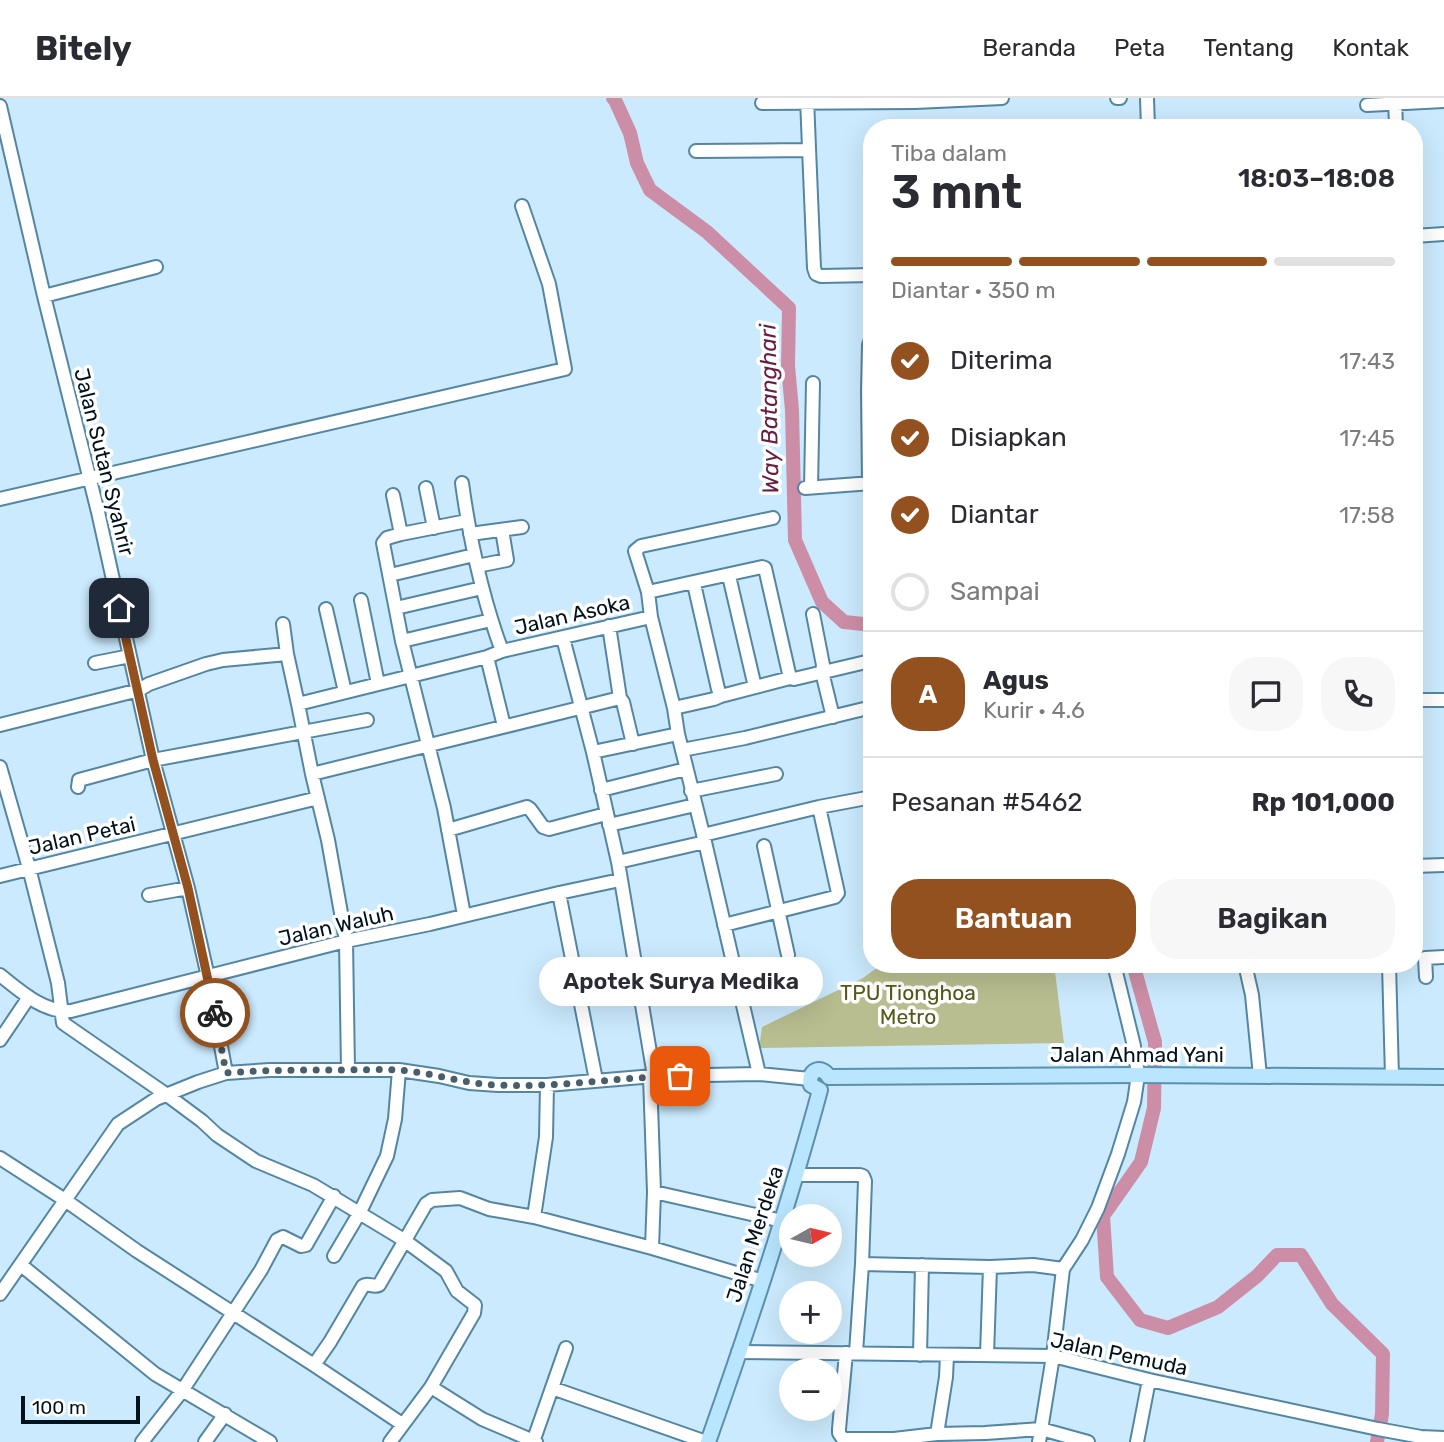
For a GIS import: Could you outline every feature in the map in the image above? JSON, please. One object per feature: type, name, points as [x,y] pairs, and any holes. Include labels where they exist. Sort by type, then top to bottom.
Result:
[{"type":"main road","points":[[817,1070],[824,1071],[829,1077],[829,1084],[820,1090],[811,1086],[810,1079],[817,1070]]},
{"type":"main road","name":"Jalan Ahmad Yani","points":[[829,1077],[1444,1077]]},
{"type":"main road","name":"Jalan Merdeka","points":[[788,1204],[820,1090]]},
{"type":"main road","name":"Jalan Merdeka","points":[[707,1442],[779,1230]]},
{"type":"street","points":[[762,103],[807,100],[915,102],[1002,98]]},
{"type":"street","points":[[1147,98],[1148,119]]},
{"type":"street","points":[[807,100],[814,268],[816,274],[821,276],[863,275]]},
{"type":"street","points":[[1367,104],[1396,100],[1444,101]]},
{"type":"street","points":[[1396,100],[1396,119]]},
{"type":"street","name":"Jalan Sutan Syahrir","points":[[0,106],[139,690],[153,760],[188,888],[226,1073]]},
{"type":"street","points":[[696,151],[809,148]]},
{"type":"street","points":[[0,499],[565,369],[549,284],[522,206]]},
{"type":"street","points":[[1423,235],[1444,234]]},
{"type":"street","points":[[44,296],[156,267]]},
{"type":"street","points":[[813,383],[808,487],[863,483]]},
{"type":"street","points":[[462,483],[475,561],[502,651]]},
{"type":"street","points":[[426,488],[434,528]]},
{"type":"street","points":[[393,495],[401,534]]},
{"type":"street","points":[[759,1074],[691,791],[651,617],[648,592],[636,554],[637,548],[773,518]]},
{"type":"street","points":[[464,915],[448,830],[402,641],[383,543],[387,538],[434,528],[502,530],[522,527]]},
{"type":"street","points":[[390,575],[475,561],[507,560],[502,530]]},
{"type":"street","points":[[648,592],[762,567],[766,570],[790,678]]},
{"type":"street","points":[[729,576],[755,687]]},
{"type":"street","points":[[694,583],[721,696]]},
{"type":"street","points":[[396,608],[482,588]]},
{"type":"street","points":[[360,600],[378,684]]},
{"type":"street","points":[[326,609],[345,692]]},
{"type":"street","points":[[813,614],[822,672],[833,717]]},
{"type":"street","name":"Jalan Asoka","points":[[298,704],[502,651],[651,617]]},
{"type":"street","points":[[402,641],[491,620]]},
{"type":"street","points":[[283,624],[287,654],[328,840],[346,942],[348,1070]]},
{"type":"street","points":[[609,626],[620,698],[633,744]]},
{"type":"street","points":[[563,638],[618,862],[652,1076],[652,1248]]},
{"type":"street","points":[[0,726],[139,690],[206,664],[287,654]]},
{"type":"street","points":[[95,663],[130,656]]},
{"type":"street","points":[[487,657],[504,726]]},
{"type":"street","points":[[674,708],[790,678],[863,663]]},
{"type":"street","points":[[312,774],[620,698]]},
{"type":"street","points":[[1423,700],[1444,700]]},
{"type":"street","points":[[682,750],[745,738],[863,709]]},
{"type":"street","points":[[78,787],[79,780],[153,760],[367,720]]},
{"type":"street","points":[[593,752],[678,734]]},
{"type":"street","points":[[0,767],[58,983],[63,1023],[256,1161],[334,1196],[404,1240],[446,1271],[457,1291],[475,1306],[474,1313],[431,1387],[390,1442]]},
{"type":"street","points":[[601,790],[686,769]]},
{"type":"street","points":[[691,791],[776,774]]},
{"type":"street","name":"Jalan Petai","points":[[0,876],[318,798]]},
{"type":"street","points":[[618,862],[819,807],[863,799]]},
{"type":"street","points":[[448,830],[527,807],[543,827],[549,829],[695,805]]},
{"type":"street","points":[[724,925],[834,898],[837,895],[819,807]]},
{"type":"street","points":[[764,846],[788,955]]},
{"type":"street","points":[[1423,866],[1444,865]]},
{"type":"street","name":"Jalan Waluh","points":[[61,1012],[346,942],[620,880]]},
{"type":"street","points":[[149,895],[188,888]]},
{"type":"street","points":[[559,892],[596,1080]]},
{"type":"street","points":[[1426,977],[1426,958],[1444,957]]},
{"type":"street","points":[[1040,1436],[1063,1269],[1098,1208],[1118,1154],[1141,1075],[1116,973]]},
{"type":"street","points":[[1247,973],[1252,995],[1259,1076]]},
{"type":"street","points":[[1389,973],[1392,1077]]},
{"type":"street","points":[[0,975],[29,997],[61,1012]]},
{"type":"street","points":[[0,1040],[29,997]]},
{"type":"street","points":[[0,1294],[118,1124],[156,1100],[226,1073],[270,1070],[399,1070],[469,1083],[498,1085],[547,1085],[652,1076],[759,1074],[810,1079]]},
{"type":"street","points":[[334,1256],[360,1212],[387,1156],[395,1119],[399,1070]]},
{"type":"street","points":[[534,1217],[546,1137],[547,1085]]},
{"type":"street","points":[[0,1158],[402,1424]]},
{"type":"street","points":[[797,1175],[860,1175],[865,1181],[862,1264],[840,1437],[846,1441],[894,1440],[937,1434],[984,1438],[1040,1436],[1088,1442]]},
{"type":"street","points":[[654,1192],[779,1220]]},
{"type":"street","points":[[142,1442],[182,1391],[261,1270],[277,1240],[283,1237],[302,1246],[306,1245],[334,1196]]},
{"type":"street","points":[[314,1365],[363,1286],[379,1285],[426,1204],[432,1200],[460,1198],[489,1209],[534,1217],[652,1248],[763,1281]]},
{"type":"street","points":[[862,1264],[990,1267],[1033,1265],[1063,1269]]},
{"type":"street","points":[[20,1265],[155,1374],[270,1442]]},
{"type":"street","points":[[920,1354],[922,1265]]},
{"type":"street","points":[[986,1355],[990,1267]]},
{"type":"street","points":[[431,1387],[482,1419],[534,1442],[566,1348]]},
{"type":"street","name":"Jalan Pemuda","points":[[738,1352],[1053,1356],[1149,1380],[1378,1429],[1444,1438]]},
{"type":"street","points":[[937,1434],[947,1355]]},
{"type":"street","points":[[1137,1442],[1149,1380]]},
{"type":"street","points":[[552,1388],[707,1442]]},
{"type":"street","points":[[205,1442],[225,1414]]},
{"type":"green space","name":"TPU Tionghoa Metro","points":[[870,973],[1055,973],[1064,1043],[759,1048],[762,1027]]},
{"type":"waterway","name":"Way Batanghari","points":[[613,98],[630,133],[637,163],[650,190],[707,232],[789,308],[788,366],[792,410],[795,540],[822,602],[844,622],[863,624]]},
{"type":"waterway","name":"Way Batanghari","points":[[1136,973],[1155,1042],[1154,1108],[1141,1162],[1103,1216],[1107,1277],[1140,1320],[1168,1328],[1218,1307],[1257,1276],[1277,1255],[1301,1255],[1332,1304],[1383,1354],[1382,1414],[1377,1442]]},
{"type":"way so far","points":[[215,1013],[226,1073],[270,1070],[399,1070],[469,1083],[498,1085],[547,1085],[680,1076]]},
{"type":"place","name":"Apotek Surya Medika","points":[[680,1076]]},
{"type":"route","points":[[119,608],[153,760],[188,888],[215,1013]]}]
